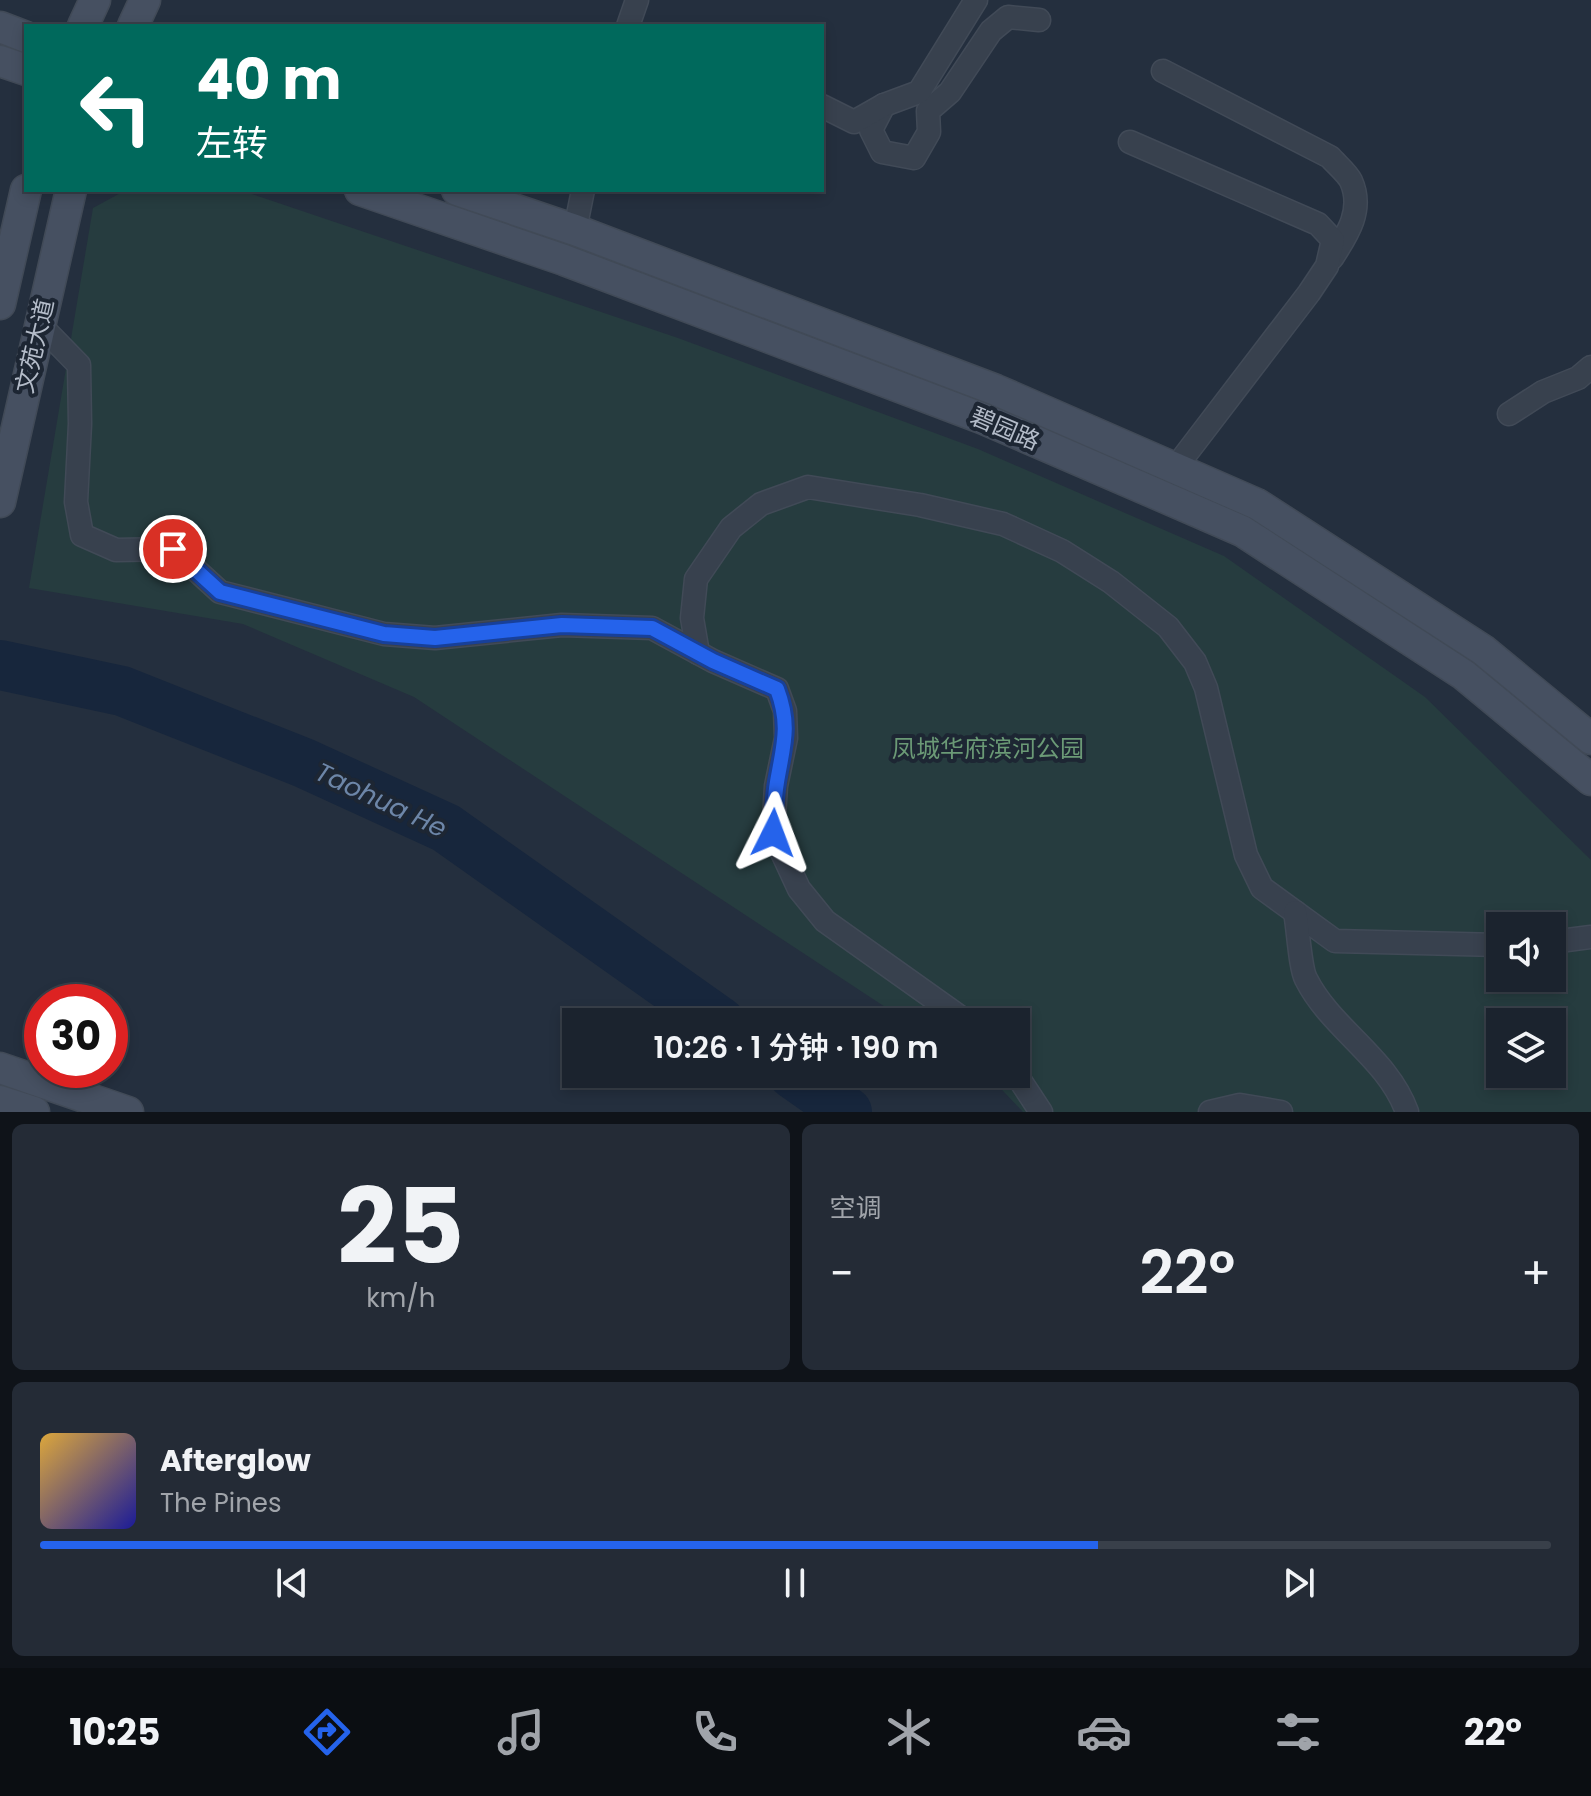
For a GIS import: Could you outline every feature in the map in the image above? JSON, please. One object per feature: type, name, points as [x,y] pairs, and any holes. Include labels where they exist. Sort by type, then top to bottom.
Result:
[{"type":"main road","points":[[84,24],[95,0]]},
{"type":"main road","points":[[134,24],[145,0]]},
{"type":"main road","points":[[0,27],[24,36]]},
{"type":"main road","points":[[0,61],[24,69]]},
{"type":"main road","name":"文苑大道","points":[[0,304],[26,192]]},
{"type":"main road","name":"文苑大道","points":[[0,502],[71,192]]},
{"type":"main road","name":"碧园路","points":[[366,192],[564,260],[984,419],[1242,531],[1464,675],[1591,780]]},
{"type":"main road","name":"碧园路","points":[[463,192],[575,230],[996,390],[1257,504],[1483,650],[1591,739]]},
{"type":"main road","points":[[0,1068],[128,1112]]},
{"type":"main road","points":[[0,1101],[34,1112]]},
{"type":"street","points":[[629,24],[637,0]]},
{"type":"street","points":[[884,105],[871,130],[882,152],[914,158],[929,132],[924,102],[976,0]]},
{"type":"street","points":[[824,107],[854,122],[884,105],[924,102],[950,92],[991,31],[1008,17],[1039,20]]},
{"type":"street","points":[[1163,71],[1330,157],[1351,181],[1356,207],[1350,229],[1327,266],[1176,467]]},
{"type":"street","points":[[1130,142],[1318,224],[1333,240],[1327,266]]},
{"type":"street","points":[[575,230],[583,192]]},
{"type":"street","points":[[40,325],[79,365],[76,502],[82,535],[116,550],[173,549],[220,592],[384,634],[435,638],[562,625],[652,628],[777,689],[785,711],[786,738],[776,786],[773,833],[799,889],[825,921],[947,1008]]},
{"type":"street","points":[[1509,414],[1543,392],[1578,378],[1591,367]]},
{"type":"street","points":[[698,653],[692,618],[696,579],[731,528],[761,504],[808,487],[920,505],[1003,524],[1062,551],[1111,582],[1168,627],[1195,662],[1206,688],[1246,855],[1262,888],[1335,941],[1486,945]]},
{"type":"street","points":[[1295,912],[1304,977],[1345,1031],[1369,1053],[1402,1098],[1407,1112]]},
{"type":"street","points":[[1566,940],[1591,937]]},
{"type":"street","points":[[1025,1088],[1041,1112]]},
{"type":"street","points":[[1210,1112],[1240,1105],[1281,1112]]},
{"type":"green space","name":"凤城华府滨河公园","points":[[122,192],[246,192],[678,338],[978,449],[1224,556],[1425,697],[1591,860],[1591,1112],[1023,1112],[1000,1088],[1030,1088],[1030,1008],[887,1008],[414,697],[243,624],[29,588],[93,208]]},
{"type":"waterway","name":"Taohua He","points":[[0,665],[122,691],[304,763],[446,828],[700,1008]]},
{"type":"waterway","name":"Taohua He","points":[[813,1088],[847,1112]]},
{"type":"route","points":[[173,549],[220,592],[384,634],[435,638],[562,625],[652,628],[713,661],[777,689],[785,711],[786,738],[776,786],[773,833]]}]
